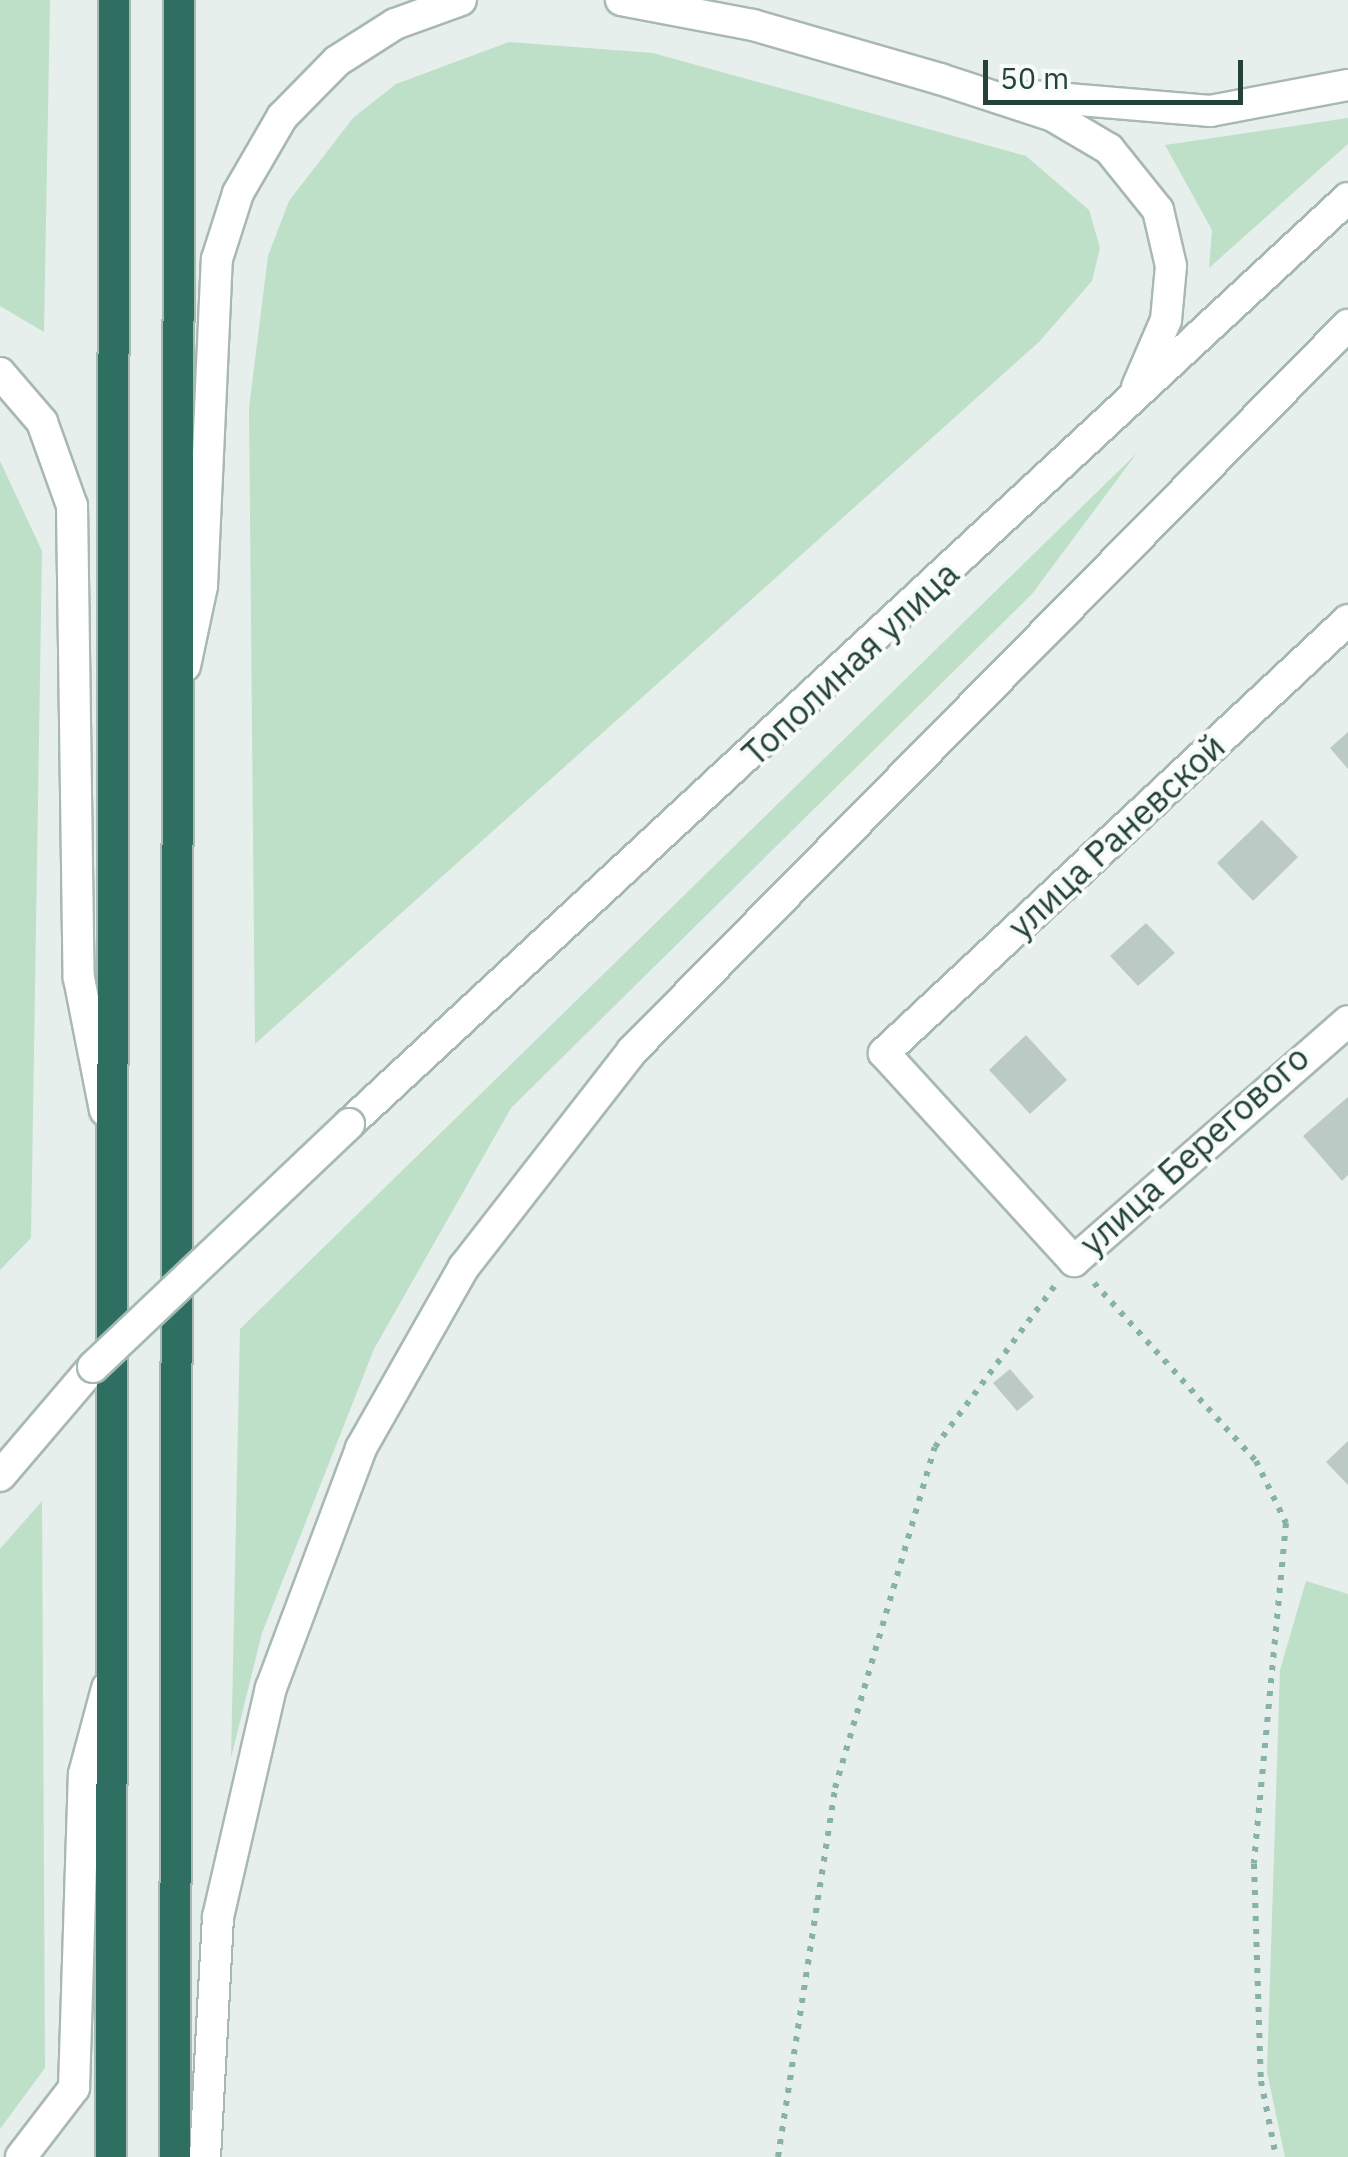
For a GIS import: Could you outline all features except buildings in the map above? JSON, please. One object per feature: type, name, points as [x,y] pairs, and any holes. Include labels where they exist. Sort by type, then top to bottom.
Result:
[{"type":"highway","points":[[111,2157],[114,0]]},
{"type":"highway","points":[[175,2157],[171,728],[179,0]]},
{"type":"main road","points":[[171,728],[202,586],[216,260],[238,192],[282,117],[337,61],[396,24],[460,0]]},
{"type":"main road","points":[[621,0],[753,25],[940,80],[1084,132],[1128,164],[1158,210],[1171,266],[1166,320],[1122,411]]},
{"type":"main road","points":[[695,0],[753,25]]},
{"type":"main road","points":[[940,80],[1168,111],[1250,108],[1348,86]]},
{"type":"main road","name":"Тополиная улица","points":[[93,1367],[349,1124],[1348,198]]},
{"type":"main road","points":[[206,2157],[218,1916],[271,1688],[361,1448],[464,1267],[632,1051],[1348,325]]},
{"type":"main road","points":[[0,373],[42,422],[72,506],[79,978],[112,1142]]},
{"type":"main road","name":"улица Раневской","points":[[884,1052],[1348,620]]},
{"type":"main road","name":"улица Берегового","points":[[884,1052],[1074,1260],[1348,1020]]},
{"type":"main road","points":[[0,1450],[93,1367]]},
{"type":"main road","points":[[0,1476],[93,1367]]},
{"type":"main road","points":[[21,2157],[48,2134],[74,2088],[84,1774],[112,1665]]},
{"type":"path","points":[[778,2157],[835,1788],[935,1447],[1074,1260],[1256,1462],[1286,1523],[1254,1864],[1261,2081],[1276,2157]]},
{"type":"green space","points":[[0,0],[50,0],[44,332],[0,306]]},
{"type":"green space","points":[[509,42],[653,53],[1026,156],[1089,210],[1100,248],[1092,281],[1039,342],[255,1044],[249,408],[268,256],[289,201],[353,118],[396,84]]},
{"type":"green space","points":[[1348,118],[1348,144],[1209,268],[1212,230],[1165,145]]},
{"type":"green space","points":[[1137,453],[1032,594],[511,1108],[374,1349],[262,1633],[231,1758],[240,1329]]},
{"type":"green space","points":[[0,461],[42,551],[31,1238],[0,1270]]},
{"type":"green space","points":[[42,1501],[45,2068],[0,2129],[0,1549]]},
{"type":"green space","points":[[1306,1581],[1348,1594],[1348,2157],[1285,2157],[1267,2072],[1280,1670]]}]
